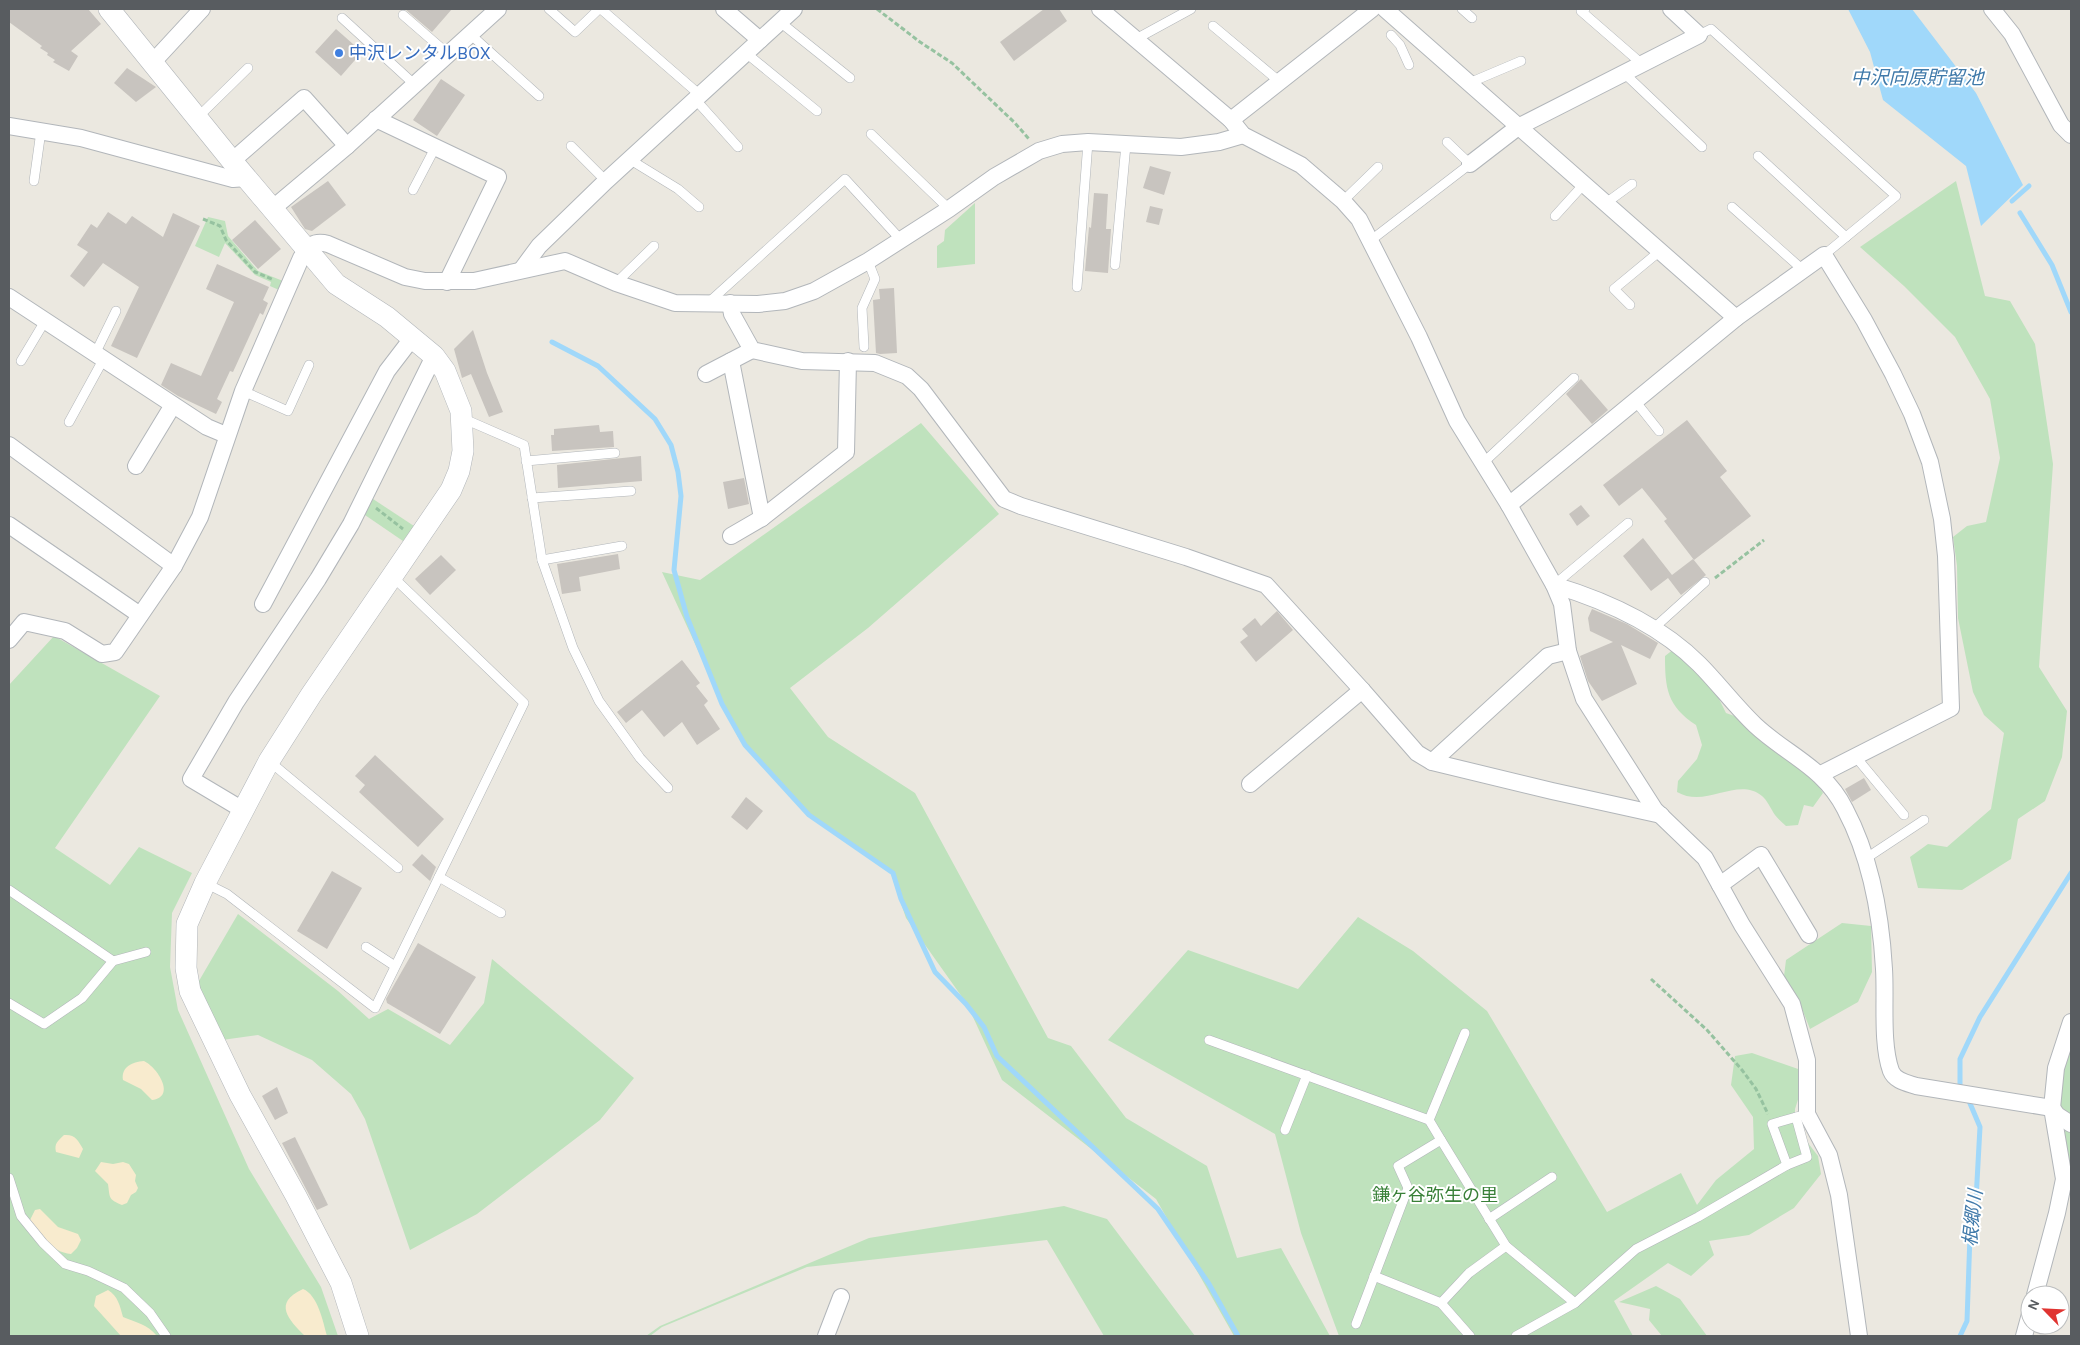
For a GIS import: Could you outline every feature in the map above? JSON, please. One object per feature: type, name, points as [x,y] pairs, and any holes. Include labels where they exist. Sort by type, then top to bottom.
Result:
[{"type":"street","points":[[109,9],[272,210],[308,248],[336,284],[387,317],[434,356],[452,387],[461,411],[463,451],[459,472],[451,490],[269,761],[205,883],[187,924],[186,968],[190,990],[240,1095],[341,1283],[358,1336]]},
{"type":"street","points":[[153,62],[202,9]]},
{"type":"street","points":[[724,9],[760,40]]},
{"type":"street","points":[[522,269],[539,246],[606,181],[794,9]]},
{"type":"street","points":[[1100,9],[1232,120],[1243,135],[1301,166],[1343,201],[1360,219],[1419,337],[1457,420],[1509,505],[1554,585],[1562,604],[1568,651],[1584,699],[1650,802],[1705,858],[1792,1004],[1806,1060],[1801,1116],[1829,1155],[1839,1195],[1859,1336]]},
{"type":"street","points":[[1232,120],[1372,9]]},
{"type":"street","points":[[1385,9],[1736,318]]},
{"type":"street","points":[[1470,164],[1518,127],[1699,35],[1671,9]]},
{"type":"street","points":[[1992,9],[2012,34],[2061,125],[2071,135]]},
{"type":"street","points":[[272,210],[376,120],[494,10]]},
{"type":"street","points":[[232,161],[304,98],[347,146]]},
{"type":"street","points":[[376,120],[498,177],[447,282]]},
{"type":"street","points":[[9,126],[81,138],[233,179],[246,178]]},
{"type":"street","points":[[9,640],[24,622],[65,631],[102,654],[115,652],[174,566],[200,517],[226,435],[288,286],[301,258],[308,248],[319,242],[405,277],[425,281],[474,281],[564,261],[616,283],[675,303],[758,304],[785,301],[814,291],[868,261],[949,209],[994,177],[1039,151],[1062,144],[1088,142],[1181,147],[1219,142],[1243,135]]},
{"type":"street","points":[[1509,505],[1736,318],[1824,254],[1864,320],[1912,414],[1930,462],[1942,519],[1946,556],[1951,708],[1821,774]]},
{"type":"street","points":[[9,297],[173,405],[208,427],[226,435]]},
{"type":"street","points":[[730,303],[732,314],[752,350]]},
{"type":"street","points":[[263,604],[387,371],[413,338]]},
{"type":"street","points":[[706,374],[752,350],[802,361],[875,363],[907,376],[921,389],[1004,499],[1021,506],[1186,557],[1266,585],[1362,690],[1416,753],[1432,762],[1552,792],[1661,815]]},
{"type":"street","points":[[242,810],[191,779],[236,702],[318,579],[352,524],[434,356]]},
{"type":"street","points":[[731,536],[762,518],[846,452],[848,361]]},
{"type":"street","points":[[730,362],[762,518]]},
{"type":"street","points":[[136,466],[173,405]]},
{"type":"street","points":[[9,446],[174,566]]},
{"type":"street","points":[[9,525],[140,615]]},
{"type":"street","points":[[1554,585],[1587,595],[1654,628],[1698,663],[1755,725],[1821,774],[1834,790],[1846,810],[1865,859],[1876,896],[1884,969],[1886,1032],[1892,1073],[1898,1080],[1916,1086],[1974,1097],[2052,1108],[2057,1115],[2071,1124]]},
{"type":"street","points":[[1432,762],[1548,656],[1568,651]]},
{"type":"street","points":[[1250,784],[1362,690]]},
{"type":"street","points":[[1720,885],[1761,855],[1809,935]]},
{"type":"street","points":[[2038,1285],[2058,1213],[2064,1179],[2052,1108],[2056,1068],[2071,1022]]},
{"type":"street","points":[[826,1336],[842,1297]]},
{"type":"lane","points":[[549,9],[575,32],[600,9],[698,97],[738,147]]},
{"type":"lane","points":[[1136,40],[1192,9]]},
{"type":"lane","points":[[1462,9],[1472,18]]},
{"type":"lane","points":[[1585,9],[1582,12],[1642,64]]},
{"type":"lane","points":[[403,15],[448,54]]},
{"type":"lane","points":[[342,18],[414,84]]},
{"type":"lane","points":[[780,22],[850,78]]},
{"type":"lane","points":[[1213,26],[1280,82]]},
{"type":"lane","points":[[1699,35],[1711,29],[1896,196],[1824,254]]},
{"type":"lane","points":[[1400,45],[1412,32]]},
{"type":"lane","points":[[470,34],[539,96]]},
{"type":"lane","points":[[1391,35],[1400,45],[1409,65]]},
{"type":"lane","points":[[746,53],[817,111]]},
{"type":"lane","points":[[1469,83],[1521,61]]},
{"type":"lane","points":[[197,118],[248,68]]},
{"type":"lane","points":[[1624,74],[1702,147]]},
{"type":"lane","points":[[34,181],[40,131]]},
{"type":"lane","points":[[871,134],[949,209]]},
{"type":"lane","points":[[1077,287],[1088,142]]},
{"type":"lane","points":[[1370,241],[1470,164],[1447,142]]},
{"type":"lane","points":[[1115,266],[1126,144]]},
{"type":"lane","points":[[571,146],[606,181]]},
{"type":"lane","points":[[413,190],[435,148]]},
{"type":"lane","points":[[1758,156],[1846,237]]},
{"type":"lane","points":[[629,160],[678,189],[699,207]]},
{"type":"lane","points":[[1343,201],[1378,167]]},
{"type":"lane","points":[[708,303],[845,179],[901,240]]},
{"type":"lane","points":[[1556,216],[1584,184]]},
{"type":"lane","points":[[1606,203],[1632,184]]},
{"type":"lane","points":[[1732,207],[1803,270]]},
{"type":"lane","points":[[616,283],[654,246]]},
{"type":"lane","points":[[1630,305],[1614,289],[1660,251]]},
{"type":"lane","points":[[864,347],[862,308],[875,279],[868,261]]},
{"type":"lane","points":[[69,422],[99,357],[116,311]]},
{"type":"lane","points":[[21,362],[45,321]]},
{"type":"lane","points":[[243,391],[288,411],[309,365]]},
{"type":"lane","points":[[1483,463],[1574,378]]},
{"type":"lane","points":[[1636,402],[1659,431]]},
{"type":"lane","points":[[462,418],[524,445],[542,560],[573,648],[599,701],[640,758],[668,788]]},
{"type":"lane","points":[[526,461],[615,453]]},
{"type":"lane","points":[[532,498],[631,491]]},
{"type":"lane","points":[[1554,585],[1628,523]]},
{"type":"lane","points":[[542,560],[622,546]]},
{"type":"lane","points":[[205,883],[227,894],[375,1008],[524,703],[393,577]]},
{"type":"lane","points":[[1654,628],[1705,582]]},
{"type":"lane","points":[[1855,756],[1904,815]]},
{"type":"lane","points":[[269,761],[398,868]]},
{"type":"lane","points":[[1865,859],[1924,820]]},
{"type":"lane","points":[[439,877],[501,913]]},
{"type":"lane","points":[[9,890],[113,961]]},
{"type":"lane","points":[[366,947],[395,966]]},
{"type":"lane","points":[[9,1003],[44,1024],[82,998],[113,961],[146,952]]},
{"type":"lane","points":[[1430,1120],[1465,1033]]},
{"type":"lane","points":[[1209,1040],[1430,1120],[1440,1140],[1506,1246],[1575,1303]]},
{"type":"lane","points":[[1285,1130],[1307,1075]]},
{"type":"lane","points":[[1521,1335],[1575,1303],[1641,1246],[1698,1217],[1787,1165],[1807,1157],[1801,1116],[1772,1124],[1787,1165]]},
{"type":"lane","points":[[1356,1324],[1408,1188],[1398,1166],[1440,1140]]},
{"type":"lane","points":[[1489,1219],[1552,1177]]},
{"type":"lane","points":[[9,1178],[21,1216],[43,1243],[65,1264],[88,1271],[124,1288],[150,1313],[166,1336]]},
{"type":"lane","points":[[1441,1303],[1469,1273],[1506,1246]]},
{"type":"lane","points":[[1374,1276],[1441,1303],[1470,1336]]},
{"type":"path","points":[[877,9],[920,42],[952,63],[1015,123],[1039,151]]},
{"type":"path","points":[[203,219],[220,226],[226,240],[255,272],[288,286]]},
{"type":"path","points":[[364,499],[410,535]]},
{"type":"path","points":[[1705,582],[1709,582],[1764,540]]},
{"type":"path","points":[[1651,979],[1707,1030],[1742,1070],[1756,1090],[1772,1124]]},
{"type":"green space","points":[[1956,181],[1985,296],[2010,301],[2035,344],[2053,464],[2039,667],[2067,711],[2062,757],[2045,801],[2018,819],[2011,859],[1962,890],[1918,888],[1910,857],[1928,844],[1947,847],[1991,809],[2004,733],[1984,715],[1973,692],[1958,618],[1957,566],[1953,537],[1967,526],[1986,522],[2000,458],[1990,399],[1955,337],[1904,286],[1860,247]]},
{"type":"green space","points":[[975,203],[975,264],[937,268],[937,246],[944,241],[945,230]]},
{"type":"green space","points":[[208,217],[225,221],[228,236],[258,271],[283,281],[279,290],[270,286],[271,282],[255,275],[225,243],[219,257],[195,246]]},
{"type":"green space","points":[[921,423],[999,514],[868,628],[790,688],[828,737],[915,793],[1048,1038],[1071,1046],[1126,1118],[1207,1166],[1237,1258],[1281,1248],[1330,1336],[1234,1336],[1156,1199],[1002,1080],[967,1004],[906,918],[890,871],[807,815],[738,737],[662,572],[700,580]]},
{"type":"green space","points":[[370,497],[414,526],[403,541],[362,513]]},
{"type":"green space","points":[[54,636],[160,696],[55,848],[110,885],[139,847],[192,873],[172,913],[170,967],[178,1010],[249,1169],[321,1287],[338,1336],[9,1336],[9,685]]},
{"type":"green space","points":[[1674,649],[1715,691],[1726,713],[1740,718],[1812,776],[1823,793],[1813,807],[1804,805],[1798,825],[1786,826],[1775,815],[1764,798],[1752,791],[1732,790],[1699,797],[1677,792],[1678,781],[1697,759],[1702,745],[1696,725],[1679,711],[1673,703],[1667,687],[1665,656]]},
{"type":"green space","points":[[238,914],[338,991],[369,1019],[388,1009],[450,1045],[484,1003],[492,959],[634,1078],[600,1120],[477,1214],[410,1250],[365,1119],[351,1094],[312,1060],[258,1035],[222,1040],[196,986]]},
{"type":"green space","name":"鎌ヶ谷弥生の里","points":[[1358,917],[1413,951],[1487,1011],[1607,1212],[1681,1173],[1697,1205],[1716,1180],[1754,1149],[1753,1117],[1731,1085],[1735,1056],[1752,1053],[1801,1070],[1803,1084],[1795,1109],[1795,1126],[1818,1156],[1821,1174],[1794,1208],[1749,1235],[1709,1241],[1714,1255],[1691,1276],[1668,1263],[1614,1301],[1633,1336],[1339,1336],[1301,1233],[1275,1134],[1108,1040],[1188,950],[1298,989]]},
{"type":"green space","points":[[1842,923],[1871,926],[1872,972],[1858,1002],[1810,1029],[1799,1001],[1784,976],[1786,960]]},
{"type":"green space","points":[[2071,1039],[2071,1196],[2058,1106],[2061,1071]]},
{"type":"green space","points":[[1064,1206],[1107,1219],[1195,1336],[1104,1336],[1047,1240],[807,1267],[662,1327],[650,1336],[646,1336],[660,1326],[869,1238]]},
{"type":"green space","points":[[1656,1286],[1680,1299],[1707,1336],[1662,1336],[1649,1320],[1650,1309],[1619,1302]]},
{"type":"sand","points":[[144,1061],[154,1069],[162,1082],[164,1088],[159,1098],[152,1100],[141,1089],[123,1080],[124,1072],[128,1066]]},
{"type":"sand","points":[[64,1135],[76,1138],[83,1149],[79,1158],[56,1152],[56,1144]]},
{"type":"sand","points":[[101,1162],[113,1164],[123,1162],[129,1164],[136,1175],[135,1181],[138,1188],[131,1195],[127,1203],[122,1205],[110,1198],[108,1184],[95,1171]]},
{"type":"sand","points":[[40,1209],[58,1227],[78,1234],[81,1240],[71,1254],[64,1253],[52,1246],[30,1220],[35,1210]]},
{"type":"sand","points":[[303,1289],[313,1297],[322,1317],[327,1336],[305,1336],[289,1318],[286,1312],[288,1300]]},
{"type":"sand","points":[[108,1290],[120,1305],[123,1317],[146,1326],[157,1336],[121,1336],[94,1306],[96,1296]]},
{"type":"water","name":"中沢向原貯留池","points":[[1848,9],[1912,9],[1976,93],[2023,185],[1981,226],[1966,166],[1883,100],[1870,52]]},
{"type":"building","points":[[9,9],[88,9],[101,24],[71,51],[78,56],[69,71],[53,62],[55,60],[40,48],[42,46],[9,22]]},
{"type":"building","points":[[405,9],[452,9],[432,32]]},
{"type":"building","points":[[1044,9],[1059,9],[1067,21],[1014,61],[1000,42]]},
{"type":"building","points":[[336,29],[362,52],[341,76],[315,52]]},
{"type":"building","points":[[127,68],[156,87],[136,102],[114,83]]},
{"type":"building","points":[[441,79],[465,95],[437,136],[413,120]]},
{"type":"building","points":[[1150,166],[1171,172],[1164,195],[1143,188]]},
{"type":"building","points":[[328,181],[346,205],[312,231],[305,229],[291,207]]},
{"type":"building","points":[[1094,193],[1108,194],[1106,229],[1111,229],[1108,273],[1085,271]]},
{"type":"building","points":[[1150,206],[1163,209],[1159,225],[1146,222]]},
{"type":"building","points":[[108,212],[126,224],[132,216],[163,237],[173,213],[200,226],[137,358],[111,346],[139,287],[103,263],[84,287],[70,276],[88,252],[77,245],[91,224],[97,228]]},
{"type":"building","points":[[255,220],[281,249],[258,269],[232,240]]},
{"type":"building","points":[[217,264],[269,287],[263,300],[268,303],[263,315],[260,313],[233,372],[230,371],[217,399],[222,402],[216,414],[178,396],[161,385],[171,363],[201,376],[234,302],[206,289]]},
{"type":"building","points":[[894,288],[897,353],[880,354],[876,353],[873,300],[880,299],[879,289]]},
{"type":"building","points":[[473,330],[487,373],[503,412],[489,417],[471,374],[462,378],[454,349]]},
{"type":"building","points":[[1581,379],[1608,410],[1592,424],[1566,394]]},
{"type":"building","points":[[1687,420],[1727,471],[1720,477],[1751,516],[1694,560],[1664,521],[1667,519],[1642,488],[1619,506],[1603,485]]},
{"type":"building","points":[[599,425],[600,432],[613,431],[614,447],[552,451],[551,435],[554,435],[554,429]]},
{"type":"building","points":[[641,456],[642,481],[558,488],[557,465]]},
{"type":"building","points":[[744,478],[749,504],[728,509],[723,482]]},
{"type":"building","points":[[1581,505],[1590,516],[1577,526],[1569,514]]},
{"type":"building","points":[[1643,538],[1672,575],[1693,559],[1706,575],[1681,595],[1668,578],[1651,591],[1623,556]]},
{"type":"building","points":[[618,554],[620,569],[579,577],[581,591],[562,594],[557,564]]},
{"type":"building","points":[[441,555],[456,570],[430,595],[415,579]]},
{"type":"building","points":[[1592,609],[1627,624],[1658,643],[1650,659],[1621,645],[1637,684],[1602,701],[1588,681],[1580,656],[1613,642],[1590,631],[1588,618]]},
{"type":"building","points":[[1277,611],[1293,630],[1256,662],[1240,642],[1248,636],[1242,629],[1255,618],[1261,626]]},
{"type":"building","points":[[682,660],[700,683],[696,686],[708,701],[704,705],[720,729],[697,745],[682,722],[664,737],[642,710],[626,723],[617,712]]},
{"type":"building","points":[[375,755],[444,819],[418,847],[359,792],[365,785],[355,776]]},
{"type":"building","points":[[1864,778],[1871,790],[1852,802],[1845,789]]},
{"type":"building","points":[[746,797],[763,811],[747,830],[731,817]]},
{"type":"building","points":[[422,854],[436,867],[430,881],[412,865]]},
{"type":"building","points":[[332,871],[362,888],[327,949],[297,931]]},
{"type":"building","points":[[418,943],[476,977],[440,1034],[387,1003],[386,999]]},
{"type":"building","points":[[277,1087],[288,1113],[275,1120],[262,1096]]},
{"type":"building","points":[[295,1137],[328,1205],[317,1210],[282,1143]]},
{"type":"waterway","points":[[2012,201],[2029,186]]},
{"type":"waterway","points":[[2020,213],[2052,265],[2071,312]]},
{"type":"waterway","points":[[552,342],[598,366],[655,419],[671,445],[678,472],[681,496],[674,570],[687,617],[722,704],[745,745],[809,815],[893,873],[901,899],[935,972],[966,1004],[984,1027],[997,1056],[1158,1209],[1209,1284],[1238,1336]]},
{"type":"waterway","points":[[1960,1088],[1960,1059],[1980,1017],[2071,873]]},
{"type":"waterway","name":"根郷川","points":[[1960,1336],[1967,1321],[1970,1235],[1976,1200],[1980,1127],[1969,1101]]},
{"type":"place","name":"中沢レンタルBOX","points":[[339,53]]}]
